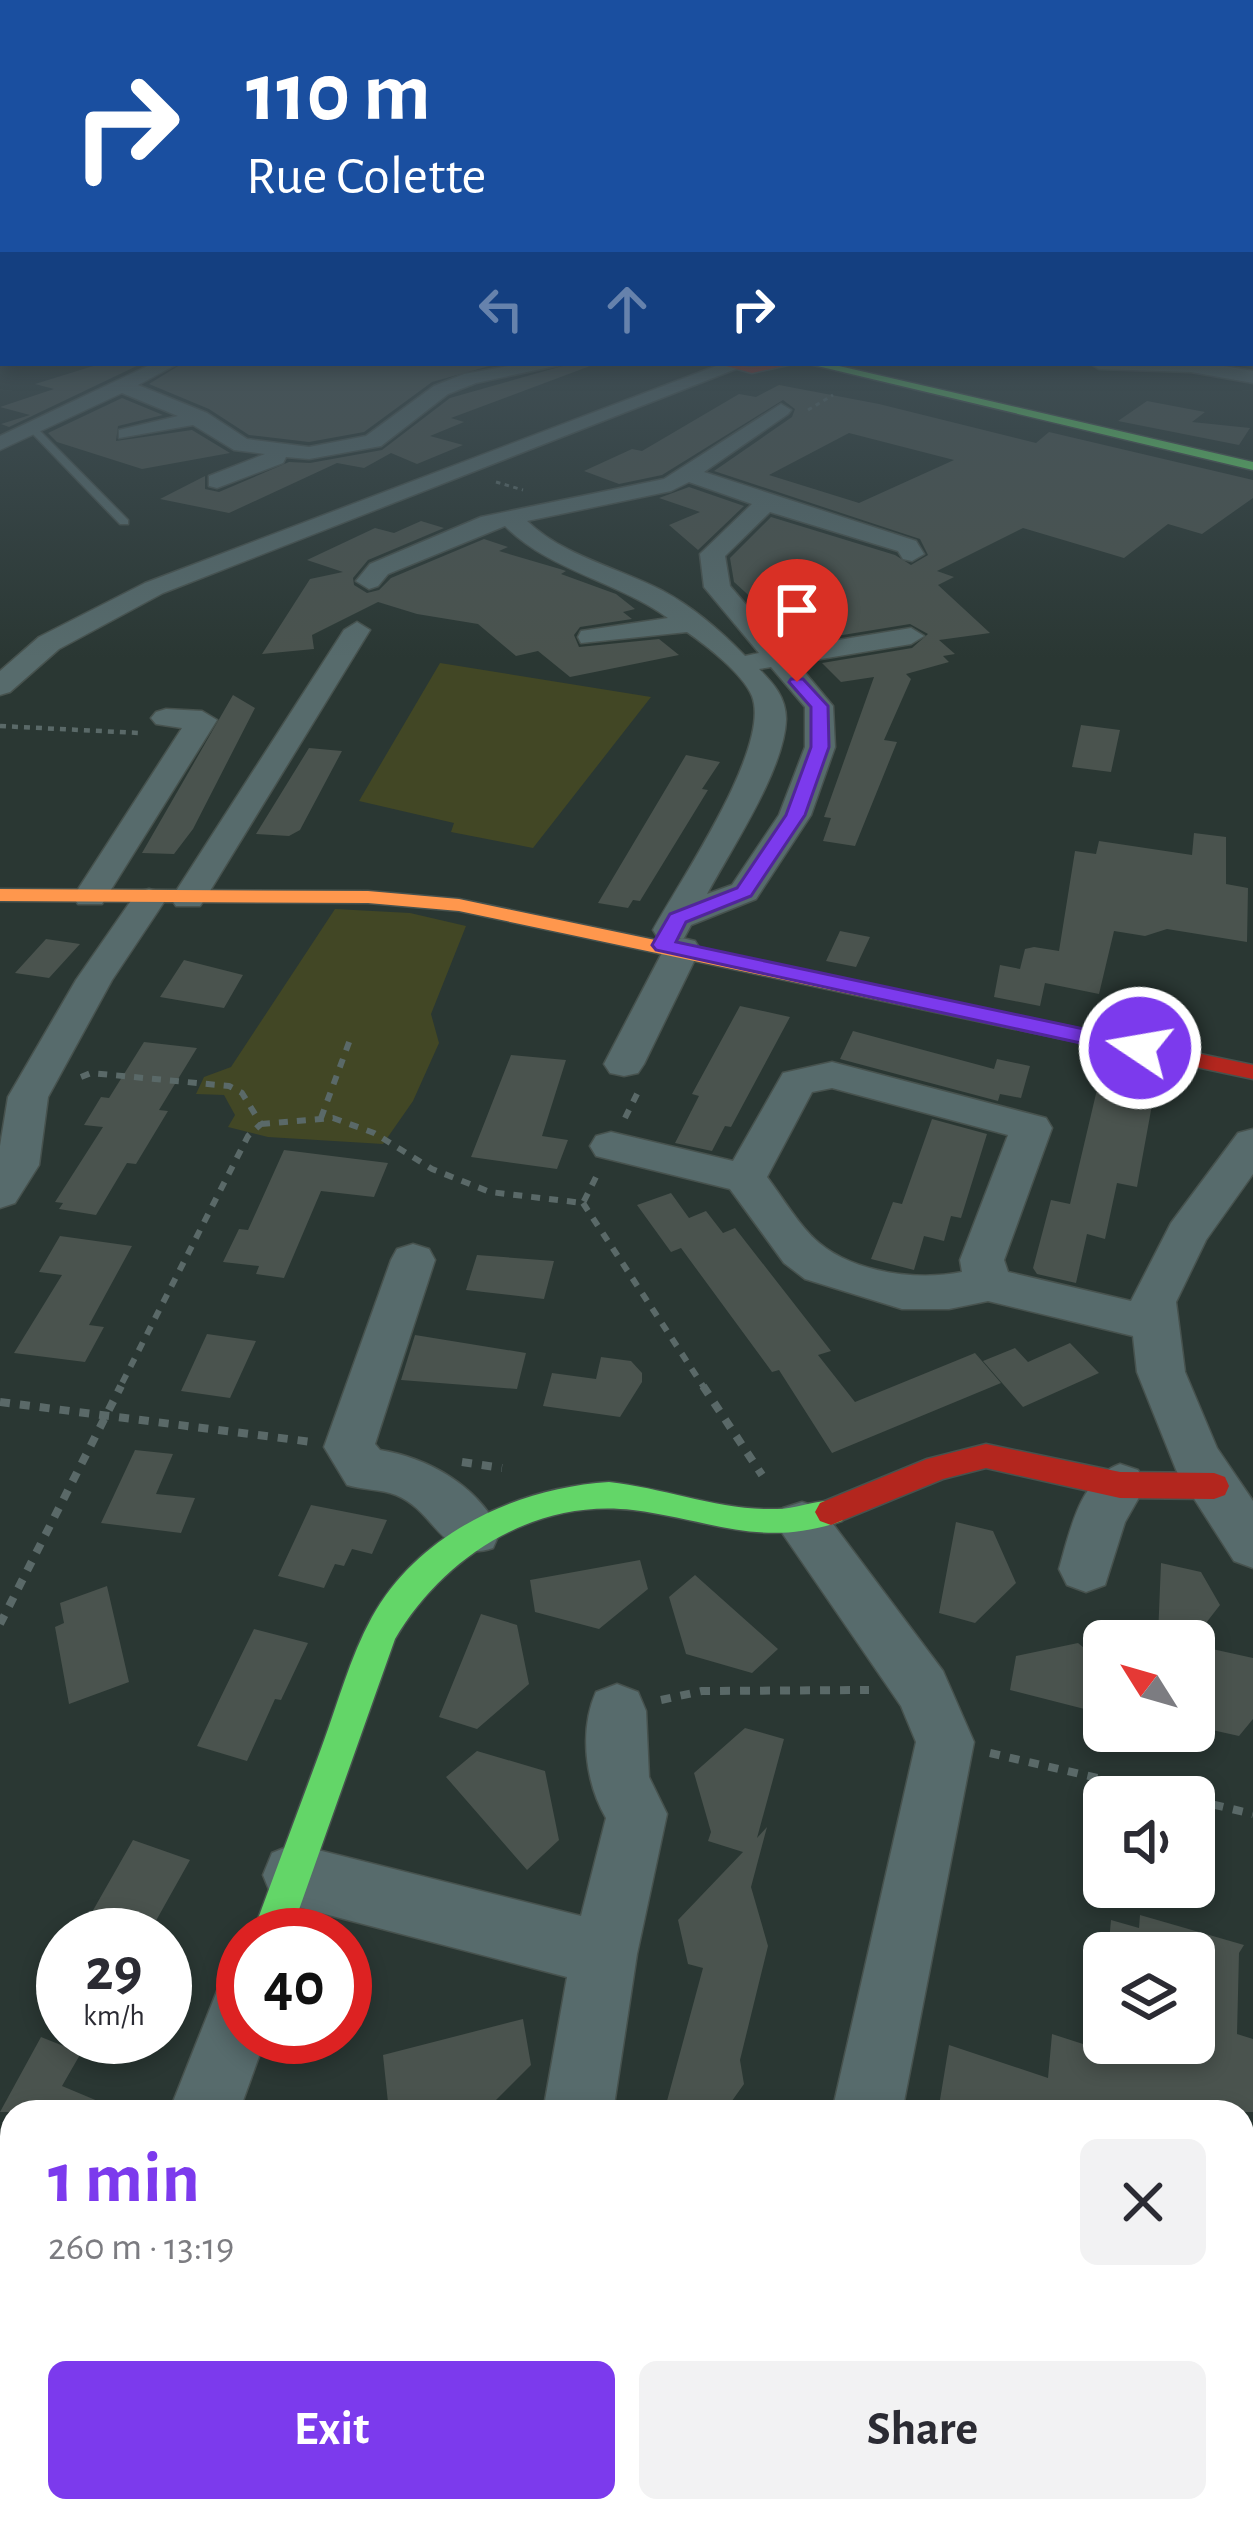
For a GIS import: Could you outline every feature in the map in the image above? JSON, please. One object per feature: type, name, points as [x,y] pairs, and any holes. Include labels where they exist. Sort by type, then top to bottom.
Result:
[{"type":"street","points":[[0,444],[47,423]]},
{"type":"street","points":[[126,434],[175,423]]},
{"type":"street","points":[[209,423],[242,445],[278,452],[352,448],[373,441],[397,423]]},
{"type":"street","points":[[0,686],[49,643],[154,589],[579,423]]},
{"type":"street","points":[[369,581],[379,569],[460,532],[650,489],[690,475],[763,423]]},
{"type":"street","points":[[1066,423],[1253,466]]},
{"type":"street","points":[[217,481],[274,458],[278,452]]},
{"type":"street","points":[[690,475],[907,546],[912,554]]},
{"type":"street","points":[[674,938],[744,892],[795,815],[820,747],[819,706],[717,587],[712,554],[766,503]]},
{"type":"street","points":[[512,519],[535,542],[657,598],[692,623],[765,691],[771,718],[762,758],[674,938],[633,1073]]},
{"type":"street","points":[[591,637],[692,623]]},
{"type":"street","points":[[0,1193],[18,1165],[14,1101],[94,980],[169,899],[356,630]]},
{"type":"street","points":[[738,664],[911,636]]},
{"type":"street","points":[[90,898],[178,727]]},
{"type":"street","points":[[0,895],[368,897],[459,905],[674,938],[1253,1072]]},
{"type":"street","points":[[745,1178],[797,1082],[832,1076],[1031,1128],[982,1260],[988,1283]]},
{"type":"street","points":[[1253,1143],[1187,1234],[1153,1302],[1161,1372],[1195,1457],[1253,1545]]},
{"type":"street","points":[[611,1146],[745,1178],[800,1252],[821,1267],[902,1292],[949,1292],[988,1283],[1155,1324]]},
{"type":"street","points":[[413,1260],[349,1447],[365,1470],[401,1472],[430,1488],[474,1532]]},
{"type":"street","points":[[282,1908],[384,1626],[423,1574],[474,1532],[538,1508],[604,1495],[665,1502],[739,1523],[802,1524],[938,1468],[986,1456],[1120,1485],[1214,1486]]},
{"type":"street","points":[[1086,1569],[1100,1518],[1120,1485]]},
{"type":"street","points":[[802,1524],[934,1716],[869,2100]]},
{"type":"street","points":[[580,2100],[604,1954],[638,1814],[619,1784],[617,1711]]},
{"type":"street","points":[[294,1876],[604,1954]]},
{"type":"street","points":[[209,2100],[222,2064]]},
{"type":"lane","points":[[33,429],[124,522]]},
{"type":"path","points":[[0,726],[178,727]]},
{"type":"path","points":[[321,1118],[351,1037]]},
{"type":"path","points":[[14,1101],[92,1073],[230,1086],[242,1093],[261,1124]]},
{"type":"path","points":[[583,1203],[611,1146],[633,1073]]},
{"type":"path","points":[[0,1624],[248,1136],[261,1124],[333,1118],[374,1133],[432,1169],[490,1192],[583,1203],[763,1476]]},
{"type":"path","points":[[617,1711],[702,1691],[934,1716],[1115,1776]]},
{"type":"path","points":[[1215,1805],[1253,1814]]},
{"type":"green space","points":[[440,663],[651,697],[533,848],[451,832],[454,823],[359,801]]},
{"type":"green space","points":[[335,909],[410,913],[466,926],[431,1014],[439,1043],[413,1101],[383,1144],[268,1137],[228,1127],[235,1115],[224,1095],[196,1094],[204,1077],[231,1067]]},
{"type":"building","points":[[70,423],[132,423],[118,426],[116,441],[192,430],[230,453],[142,469],[57,442],[48,433]]},
{"type":"building","points":[[230,423],[377,423],[364,432],[309,442],[249,435]]},
{"type":"building","points":[[418,423],[462,423],[430,436],[463,445],[417,464],[391,453],[364,468],[337,463],[229,513],[160,499],[205,476],[205,489],[219,492],[289,462],[310,463],[382,450]]},
{"type":"building","points":[[690,423],[746,423],[662,475],[619,484],[584,471],[632,449],[642,451]]},
{"type":"building","points":[[784,423],[954,423],[1036,443],[1049,432],[1253,480],[1253,498],[1202,534],[1168,524],[1124,558],[1023,528],[937,571],[954,577],[938,585],[990,633],[939,640],[955,654],[943,656],[949,662],[906,674],[911,679],[884,740],[897,742],[855,846],[823,841],[831,818],[824,817],[874,677],[841,682],[822,663],[912,648],[928,634],[910,624],[800,642],[734,582],[730,558],[771,517],[895,555],[911,565],[928,555],[920,539],[714,471]],"holes":[[[849,433],[954,460],[859,503],[769,475]]]},
{"type":"building","points":[[1127,423],[1250,428],[1239,445],[1249,447]]},
{"type":"building","points":[[689,487],[744,506],[698,550],[669,525],[700,512],[659,498]]},
{"type":"building","points":[[421,521],[444,528],[368,560],[353,578],[354,585],[367,593],[379,590],[391,578],[484,539],[508,547],[499,551],[566,571],[561,574],[616,594],[635,609],[623,612],[632,619],[580,627],[574,635],[579,647],[659,639],[679,655],[570,677],[538,651],[516,656],[478,624],[378,602],[312,635],[314,649],[262,654],[310,579],[343,572],[307,560],[375,528],[394,533]]},
{"type":"building","points":[[233,695],[255,708],[193,829],[174,854],[142,853]]},
{"type":"building","points":[[1081,725],[1120,730],[1111,772],[1072,767]]},
{"type":"building","points":[[309,748],[342,751],[300,830],[289,836],[256,834]]},
{"type":"building","points":[[686,755],[720,762],[702,789],[708,790],[640,901],[633,900],[628,908],[598,903]]},
{"type":"building","points":[[1194,833],[1226,837],[1226,884],[1248,888],[1247,942],[1167,929],[1145,936],[1114,931],[1099,994],[1045,983],[1040,1006],[994,997],[1000,965],[1020,969],[1025,949],[1059,951],[1075,851],[1096,854],[1099,841],[1192,855]]},
{"type":"building","points":[[840,931],[870,937],[856,967],[826,961]]},
{"type":"building","points":[[46,939],[80,944],[49,978],[15,973]]},
{"type":"building","points":[[184,960],[243,975],[224,1008],[160,997]]},
{"type":"building","points":[[740,1006],[790,1017],[731,1127],[725,1126],[712,1151],[675,1143],[699,1096],[692,1094]]},
{"type":"building","points":[[853,1031],[994,1069],[997,1059],[1030,1066],[1021,1098],[1000,1094],[998,1101],[840,1059]]},
{"type":"building","points":[[144,1042],[197,1048],[159,1110],[168,1111],[136,1164],[127,1163],[96,1215],[59,1209],[63,1203],[55,1202],[103,1127],[84,1125],[101,1097],[109,1098]]},
{"type":"building","points":[[511,1055],[566,1060],[542,1136],[568,1140],[557,1169],[471,1157]]},
{"type":"building","points":[[1099,1081],[1154,1094],[1137,1187],[1117,1183],[1105,1239],[1087,1234],[1076,1283],[1037,1274],[1033,1268],[1051,1200],[1070,1204]]},
{"type":"building","points":[[932,1119],[987,1134],[961,1218],[951,1216],[944,1241],[924,1236],[914,1270],[871,1259],[893,1202],[902,1204]]},
{"type":"building","points":[[284,1150],[388,1163],[374,1197],[321,1191],[284,1278],[256,1274],[259,1266],[223,1262],[239,1229],[248,1230]]},
{"type":"building","points":[[671,1193],[689,1218],[706,1211],[723,1233],[735,1228],[831,1351],[818,1355],[855,1402],[975,1353],[1001,1383],[832,1453],[779,1370],[772,1372],[681,1248],[671,1252],[637,1205]]},
{"type":"building","points":[[60,1236],[132,1246],[89,1325],[104,1327],[85,1362],[14,1353],[62,1275],[39,1272]]},
{"type":"building","points":[[477,1255],[554,1261],[544,1299],[466,1290]]},
{"type":"building","points":[[207,1334],[256,1341],[230,1398],[181,1391]]},
{"type":"building","points":[[415,1335],[526,1353],[517,1389],[401,1380]]},
{"type":"building","points":[[1070,1343],[1099,1373],[1023,1407],[983,1361],[1015,1348],[1028,1362]]},
{"type":"building","points":[[601,1357],[631,1361],[642,1373],[642,1382],[620,1417],[543,1406],[552,1373],[596,1379]]},
{"type":"building","points":[[135,1450],[173,1454],[156,1494],[195,1498],[181,1533],[101,1523]]},
{"type":"building","points":[[311,1505],[387,1520],[372,1554],[352,1549],[344,1566],[335,1564],[324,1588],[278,1576]]},
{"type":"building","points":[[956,1522],[993,1531],[1016,1583],[975,1623],[939,1613]]},
{"type":"building","points":[[640,1560],[648,1589],[599,1629],[535,1612],[530,1580]]},
{"type":"building","points":[[1161,1563],[1201,1572],[1220,1605],[1208,1620],[1159,1620]]},
{"type":"building","points":[[695,1575],[778,1649],[752,1673],[686,1654],[669,1597]]},
{"type":"building","points":[[107,1586],[129,1682],[69,1704],[55,1627],[64,1623],[60,1603]]},
{"type":"building","points":[[481,1614],[517,1625],[529,1684],[477,1729],[439,1717]]},
{"type":"building","points":[[254,1629],[308,1643],[247,1761],[197,1746]]},
{"type":"building","points":[[1078,1643],[1083,1647],[1083,1709],[1010,1690],[1016,1656]]},
{"type":"building","points":[[1215,1650],[1253,1658],[1253,1719],[1239,1736],[1215,1731]]},
{"type":"building","points":[[745,1728],[784,1739],[757,1838],[767,1827],[751,1887],[768,1946],[740,2060],[744,2084],[733,2100],[667,2100],[703,1968],[688,1964],[678,1920],[743,1852],[708,1841],[711,1832],[694,1773]]},
{"type":"building","points":[[477,1751],[545,1771],[559,1840],[527,1870],[446,1777]]},
{"type":"building","points":[[133,1840],[190,1860],[163,1908],[94,1908]]},
{"type":"building","points":[[1140,1915],[1199,1932],[1110,1932],[1111,1920],[1139,1928]]},
{"type":"building","points":[[1215,1937],[1244,1945],[1239,1953],[1237,2034],[1253,2039],[1253,2100],[940,2100],[949,2045],[1048,2078],[1052,2034],[1083,2044],[1083,2064],[1215,2064]]},
{"type":"building","points":[[523,2019],[531,2065],[496,2100],[388,2100],[383,2055]]},
{"type":"building","points":[[36,2046],[36,2064],[75,2064],[62,2086],[95,2100],[7,2100]]},
{"type":"traffic: fast","points":[[1067,423],[1253,466]]},
{"type":"traffic: fast","points":[[281,1908],[384,1627],[401,1600],[450,1552],[511,1516],[577,1497],[638,1498],[776,1523],[831,1512]]},
{"type":"traffic: slow","points":[[0,895],[368,897],[459,905],[1015,1022]]},
{"type":"traffic: jam","points":[[1015,1022],[1253,1072]]},
{"type":"traffic: jam","points":[[831,1512],[938,1468],[986,1456],[1120,1485],[1214,1486]]},
{"type":"route","points":[[797,682],[819,706],[820,747],[795,815],[744,892],[677,918],[663,945],[1140,1048]]}]
